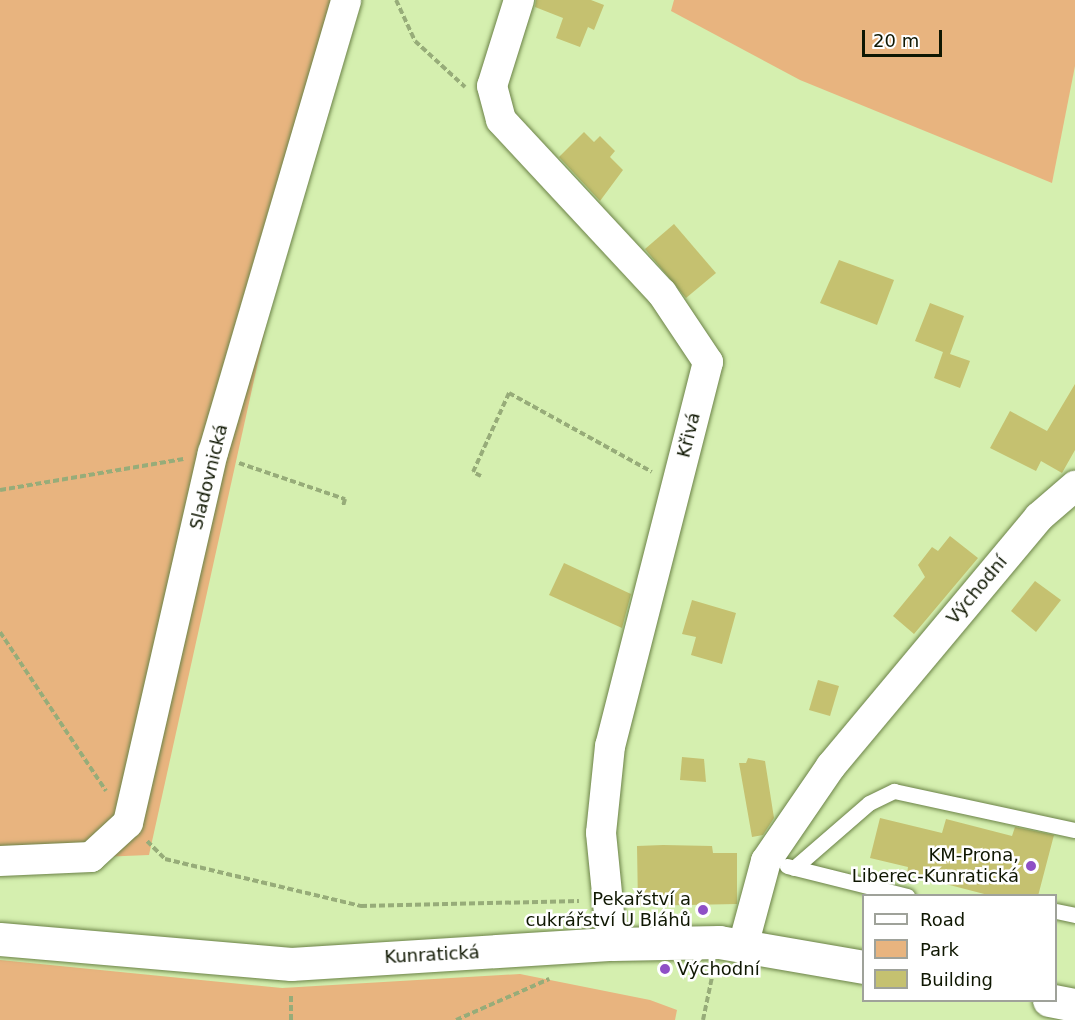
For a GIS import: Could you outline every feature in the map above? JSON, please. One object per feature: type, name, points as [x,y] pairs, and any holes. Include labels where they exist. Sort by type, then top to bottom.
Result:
[{"type":"street","name":"Sladovnická","points":[[128,823],[213,453],[346,0]]},
{"type":"street","name":"Křivá","points":[[519,0],[492,86],[501,120],[662,293],[708,362],[610,746],[601,832],[605,901],[612,944]]},
{"type":"street","name":"Východní","points":[[731,944],[765,861],[831,766],[1039,517],[1075,486]]},
{"type":"street","points":[[0,861],[91,857],[128,823]]},
{"type":"street","name":"Kunratická","points":[[0,939],[291,964],[612,944],[731,944],[862,967]]},
{"type":"street","points":[[1057,1002],[1075,1005]]},
{"type":"lane","points":[[794,868],[869,803],[894,791],[1075,830]]},
{"type":"lane","points":[[765,861],[899,894]]},
{"type":"lane","points":[[1057,910],[1075,915]]},
{"type":"path","points":[[396,0],[415,42],[466,88]]},
{"type":"path","points":[[481,476],[473,472],[509,393],[676,486]]},
{"type":"path","points":[[0,632],[128,823],[165,859],[361,906],[605,901]]},
{"type":"path","points":[[703,1020],[731,944]]},
{"type":"path","points":[[456,1020],[558,975]]},
{"type":"green space","points":[[0,0],[338,0],[149,855],[0,861]]},
{"type":"green space","points":[[674,0],[1075,0],[1075,66],[1052,183],[800,80],[671,11]]},
{"type":"green space","points":[[0,960],[282,988],[520,974],[650,1000],[677,1010],[675,1020],[0,1020]]},
{"type":"building","points":[[536,0],[591,0],[604,5],[594,30],[588,27],[580,47],[556,38],[563,18],[535,7]]},
{"type":"building","points":[[584,132],[594,142],[600,136],[615,151],[610,157],[623,170],[600,201],[559,157]]},
{"type":"building","points":[[674,224],[716,273],[686,298],[645,249]]},
{"type":"building","points":[[839,260],[894,280],[877,325],[820,303]]},
{"type":"building","points":[[930,303],[964,316],[950,354],[970,361],[960,388],[934,378],[943,352],[915,341]]},
{"type":"building","points":[[1075,384],[1075,450],[1062,473],[1041,461],[1036,471],[990,448],[1010,411],[1047,431]]},
{"type":"building","points":[[950,536],[978,558],[914,634],[893,616],[925,577],[918,565],[932,547],[938,551]]},
{"type":"building","points":[[564,563],[631,594],[622,628],[549,595]]},
{"type":"building","points":[[1035,581],[1061,600],[1036,632],[1011,611]]},
{"type":"building","points":[[692,600],[736,613],[722,664],[691,655],[696,637],[682,634]]},
{"type":"building","points":[[818,680],[839,686],[830,716],[809,710]]},
{"type":"building","points":[[682,757],[704,759],[706,782],[680,780]]},
{"type":"building","points":[[748,758],[765,761],[774,818],[763,835],[752,837],[739,763],[746,763]]},
{"type":"building","points":[[880,818],[942,833],[946,819],[1012,836],[1015,827],[1054,835],[1039,894],[984,894],[907,874],[908,867],[870,858]]},
{"type":"building","points":[[637,846],[712,846],[713,853],[737,853],[737,904],[638,906]]},
{"type":"place","name":"KM-Prona, Liberec-Kunratická","points":[[1031,866]]},
{"type":"place","name":"Pekařství a cukrářství U Bláhů","points":[[703,910]]},
{"type":"place","name":"Východní","points":[[665,969]]}]
